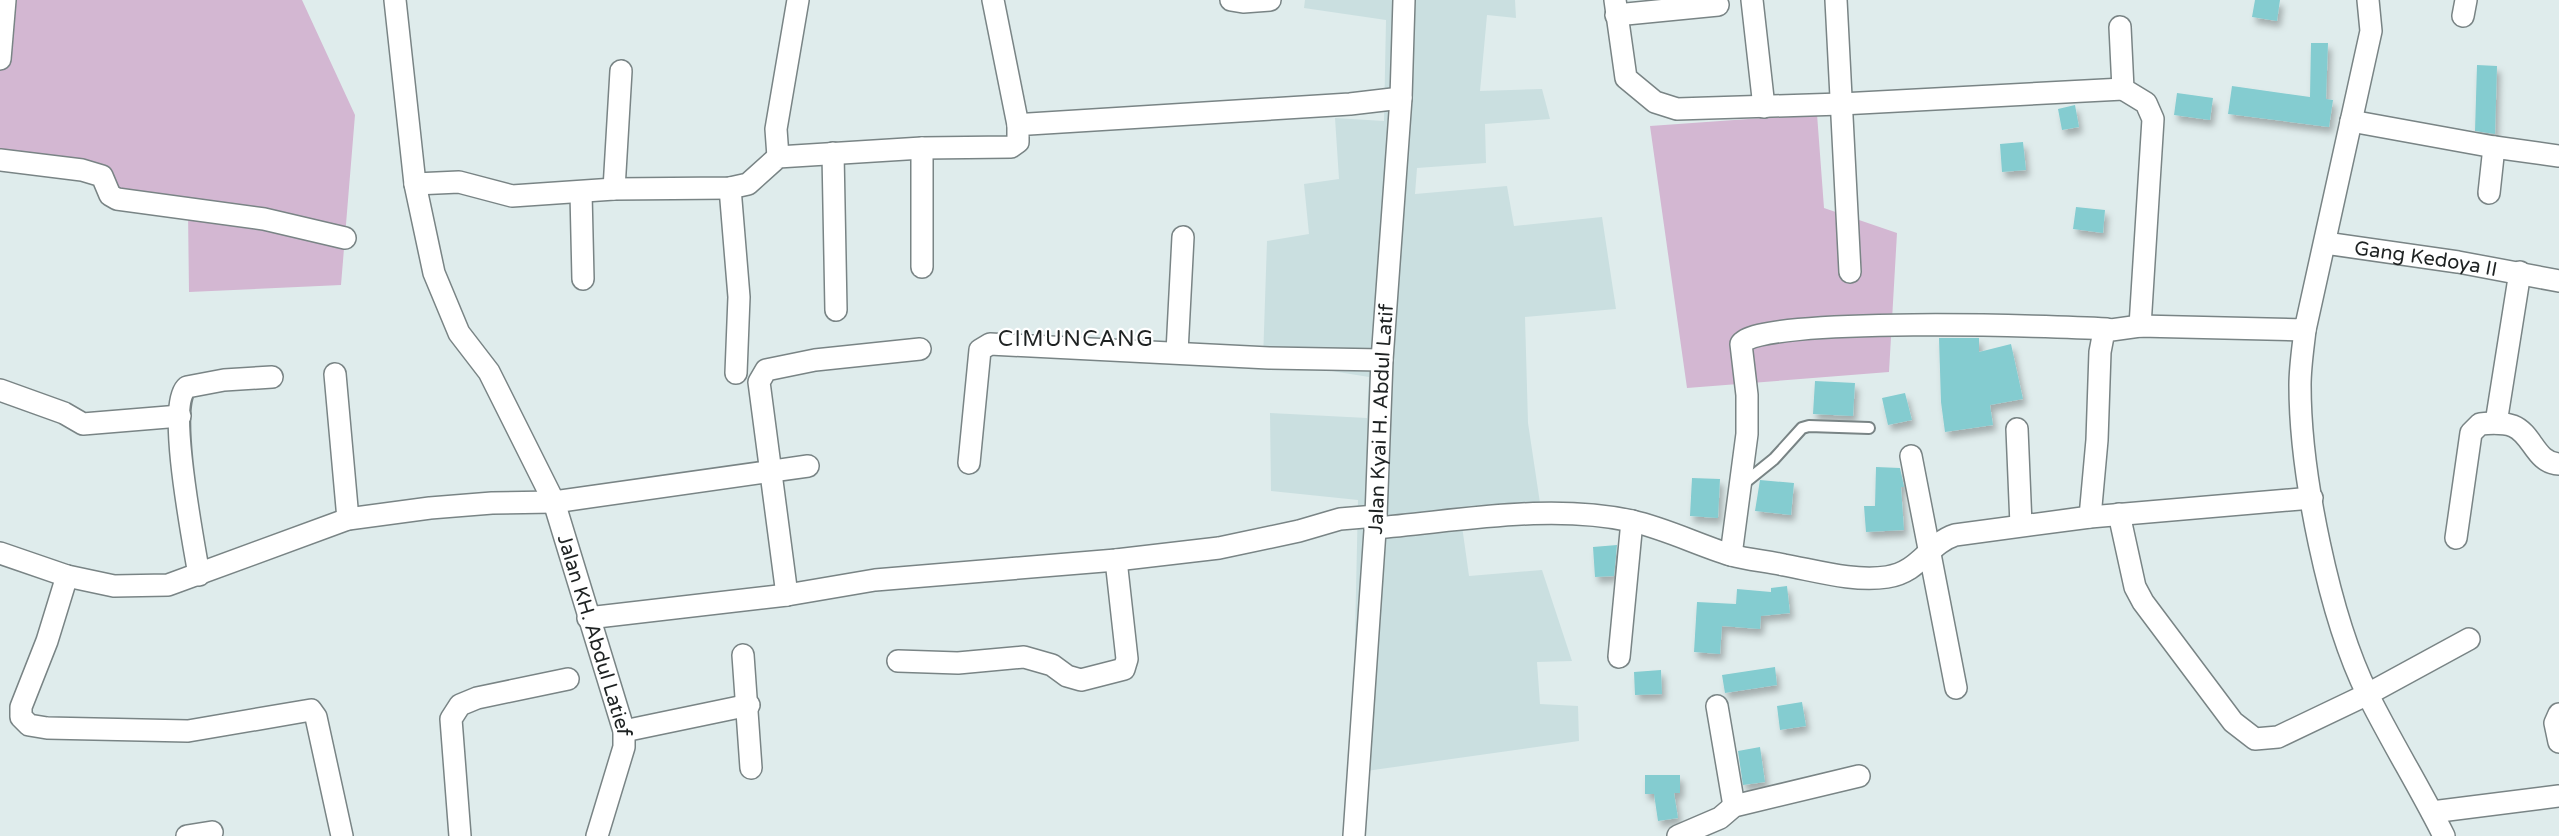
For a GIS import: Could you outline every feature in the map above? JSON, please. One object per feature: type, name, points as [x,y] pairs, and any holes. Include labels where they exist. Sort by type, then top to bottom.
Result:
[{"type":"street","points":[[0,58],[5,0]]},
{"type":"street","name":"Jalan KH. Abdul Latief","points":[[395,0],[415,184],[434,273],[459,333],[489,372],[554,502],[624,731],[624,747],[597,836]]},
{"type":"street","points":[[778,157],[776,129],[798,0]]},
{"type":"street","points":[[415,184],[459,182],[512,196],[614,189],[730,188],[748,184],[778,157],[922,148],[1011,147],[1018,142],[1018,125],[993,0]]},
{"type":"street","points":[[1231,0],[1243,2],[1270,0]]},
{"type":"street","name":"Jalan Kyai H. Abdul Latif","points":[[1354,836],[1375,522],[1382,360],[1401,98],[1404,0]]},
{"type":"street","points":[[1752,0],[1764,107]]},
{"type":"street","points":[[1836,0],[1850,272]]},
{"type":"street","points":[[2368,0],[2371,31],[2305,330],[2300,384],[2317,533],[2338,615],[2368,694],[2444,836]]},
{"type":"street","points":[[1718,5],[1616,8],[1626,78],[1654,102],[1687,110],[2123,89],[2146,103],[2153,119],[2140,326]]},
{"type":"street","points":[[2120,27],[2123,89]]},
{"type":"street","points":[[614,189],[621,71]]},
{"type":"street","points":[[1018,125],[1401,98]]},
{"type":"street","points":[[2351,121],[2494,147],[2559,156]]},
{"type":"street","points":[[2489,193],[2494,147]]},
{"type":"street","points":[[922,148],[922,267]]},
{"type":"street","points":[[833,153],[836,310]]},
{"type":"street","points":[[0,160],[82,170],[102,176],[110,195],[117,199],[264,219],[345,238]]},
{"type":"street","points":[[730,188],[739,297],[736,373]]},
{"type":"street","points":[[581,193],[583,279]]},
{"type":"street","points":[[1177,352],[1183,237]]},
{"type":"street","name":"Gang Kedoya II","points":[[2325,243],[2523,273],[2559,281]]},
{"type":"street","points":[[2496,423],[2523,273]]},
{"type":"street","points":[[1731,555],[1742,484],[1748,417],[1741,344],[1749,336],[1798,330],[1916,325],[2059,326],[2107,329],[2140,326],[2305,330]]},
{"type":"street","points":[[2090,517],[2097,441],[2100,352],[2102,334],[2107,329]]},
{"type":"street","points":[[969,463],[980,350],[983,346],[999,344],[1382,360]]},
{"type":"street","points":[[787,595],[759,382],[766,370],[815,360],[920,349]]},
{"type":"street","points":[[335,374],[348,519]]},
{"type":"street","points":[[199,575],[179,440],[180,397],[188,387],[224,380],[272,377]]},
{"type":"street","points":[[0,390],[64,413],[83,424],[180,416]]},
{"type":"street","points":[[2456,538],[2471,433],[2480,424],[2496,423],[2513,426],[2524,433],[2546,461],[2559,464]]},
{"type":"street","points":[[2017,429],[2021,525]]},
{"type":"street","points":[[1911,456],[1928,555],[1956,688]]},
{"type":"street","points":[[0,553],[67,576],[114,586],[168,585],[348,519],[441,507],[554,502],[772,473],[808,466]]},
{"type":"street","points":[[588,618],[787,595],[874,580],[1116,560],[1219,548],[1299,531],[1340,519],[1375,522],[1532,514],[1587,515],[1632,521],[1682,536],[1731,555],[1870,579],[1905,572],[1928,555],[1942,539],[1955,535],[2090,517],[2312,498]]},
{"type":"street","points":[[2120,514],[2135,587],[2143,602],[2233,722],[2255,739],[2278,737],[2368,694],[2469,639]]},
{"type":"street","points":[[1619,657],[1632,521]]},
{"type":"street","points":[[898,661],[958,663],[1024,657],[1052,664],[1067,676],[1081,680],[1117,673],[1124,669],[1127,659],[1116,560]]},
{"type":"street","points":[[67,576],[47,641],[21,707],[21,717],[29,725],[47,728],[188,731],[310,710],[316,717],[342,836]]},
{"type":"street","points":[[743,655],[749,705],[751,768]]},
{"type":"street","points":[[460,836],[451,719],[460,705],[477,698],[568,679]]},
{"type":"street","points":[[624,731],[749,705]]},
{"type":"street","points":[[1717,706],[1734,806]]},
{"type":"street","points":[[2559,714],[2554,723],[2559,742]]},
{"type":"street","points":[[1678,836],[1720,818],[1734,806],[1859,776]]},
{"type":"street","points":[[2432,812],[2559,796]]},
{"type":"street","points":[[187,836],[212,832]]},
{"type":"lane","points":[[1742,484],[1774,459],[1802,428],[1809,426],[1869,428]]},
{"type":"shaded area","points":[[6,0],[302,0],[355,115],[341,285],[189,292],[188,211],[105,199],[110,168],[0,157],[0,47]]},
{"type":"shaded area","points":[[1305,0],[1515,0],[1516,18],[1487,15],[1480,91],[1542,89],[1550,119],[1485,124],[1486,163],[1417,168],[1415,194],[1507,186],[1514,226],[1602,217],[1616,309],[1525,317],[1528,423],[1543,523],[1462,526],[1469,576],[1542,570],[1572,661],[1537,662],[1540,704],[1578,706],[1579,741],[1352,773],[1358,500],[1271,491],[1270,413],[1367,418],[1369,377],[1263,360],[1267,241],[1309,234],[1304,184],[1339,179],[1335,118],[1384,121],[1386,20],[1304,8]]},
{"type":"shaded area","points":[[1817,114],[1824,208],[1897,233],[1889,372],[1687,388],[1650,126]]},
{"type":"building","points":[[2255,0],[2280,0],[2277,21],[2252,17]]},
{"type":"building","points":[[2311,43],[2328,43],[2326,99],[2333,100],[2329,127],[2228,114],[2232,86],[2310,97]]},
{"type":"building","points":[[2477,65],[2497,66],[2495,134],[2475,131]]},
{"type":"building","points":[[2177,93],[2213,98],[2210,120],[2174,115]]},
{"type":"building","points":[[2075,105],[2079,127],[2062,130],[2058,109]]},
{"type":"building","points":[[2023,142],[2026,170],[2002,172],[2000,144]]},
{"type":"building","points":[[2076,207],[2105,210],[2103,233],[2073,229]]},
{"type":"building","points":[[1939,338],[1979,338],[1979,352],[2011,344],[2023,399],[1990,405],[1993,425],[1945,432],[1941,402]]},
{"type":"building","points":[[1815,381],[1855,383],[1853,416],[1813,414]]},
{"type":"building","points":[[1905,393],[1912,420],[1888,425],[1882,398]]},
{"type":"building","points":[[1876,467],[1900,468],[1904,487],[1901,487],[1904,530],[1866,532],[1864,506],[1875,506]]},
{"type":"building","points":[[1692,478],[1720,479],[1718,518],[1690,516]]},
{"type":"building","points":[[1760,480],[1794,483],[1791,515],[1755,511]]},
{"type":"building","points":[[1617,545],[1614,576],[1595,577],[1593,547]]},
{"type":"building","points":[[1787,586],[1790,613],[1761,616],[1760,629],[1722,626],[1720,654],[1694,652],[1697,602],[1736,604],[1737,589],[1771,592],[1771,588]]},
{"type":"building","points":[[1775,667],[1777,685],[1725,693],[1722,675]]},
{"type":"building","points":[[1661,670],[1662,694],[1635,695],[1634,672]]},
{"type":"building","points":[[1802,702],[1806,726],[1780,730],[1777,706]]},
{"type":"building","points":[[1760,747],[1765,782],[1743,785],[1738,751]]},
{"type":"building","points":[[1645,775],[1680,775],[1680,793],[1674,793],[1678,818],[1658,821],[1654,794],[1645,794]]},
{"type":"district","name":"CIMUNCANG","points":[[1076,338]]}]
